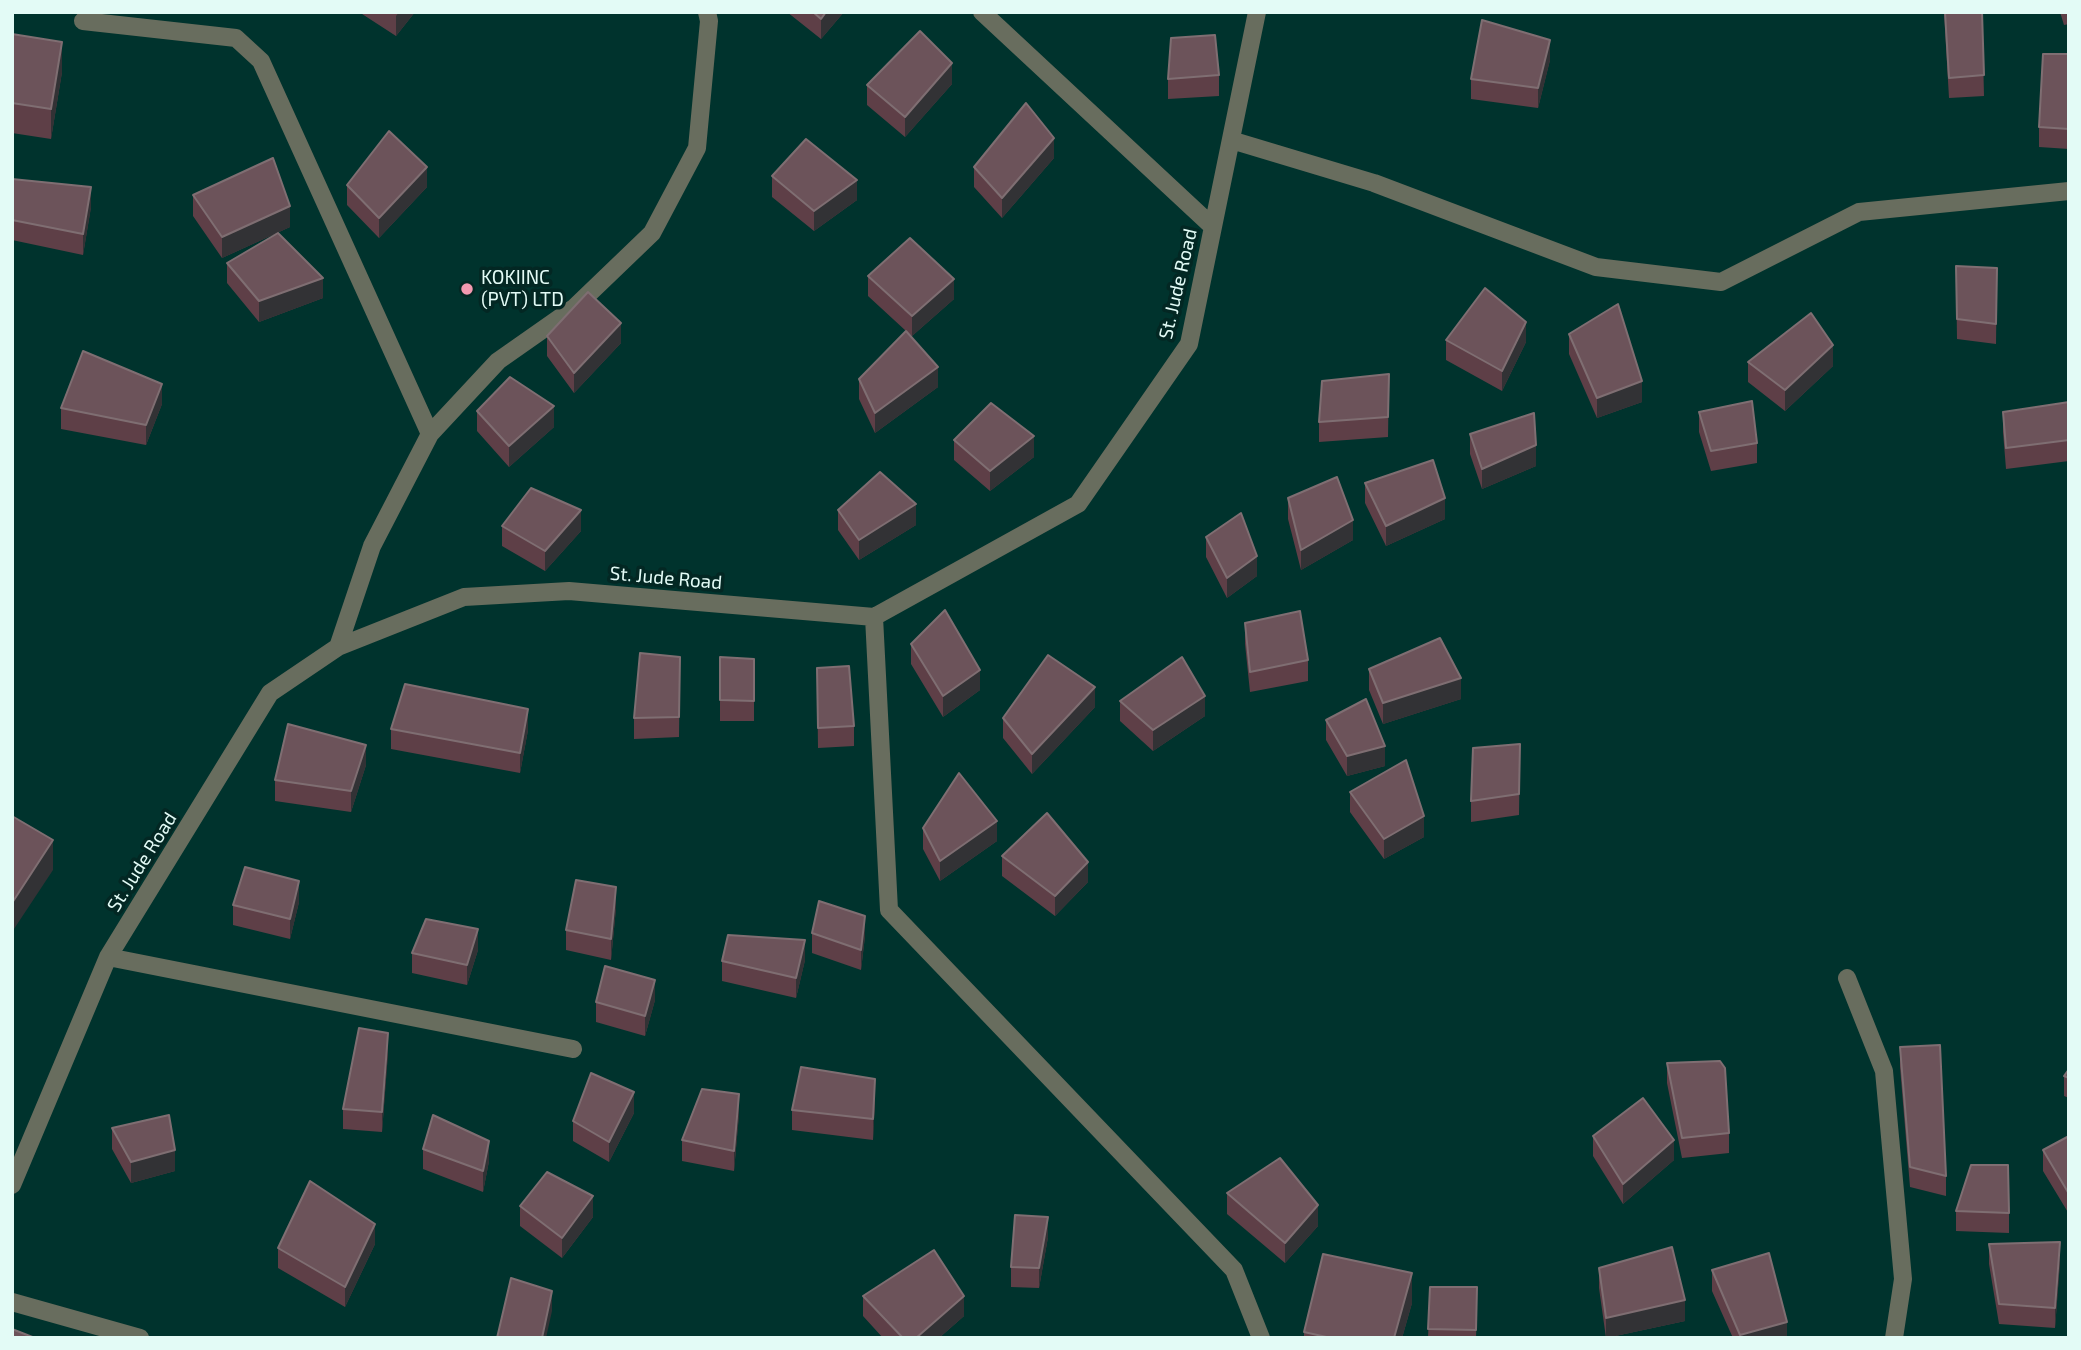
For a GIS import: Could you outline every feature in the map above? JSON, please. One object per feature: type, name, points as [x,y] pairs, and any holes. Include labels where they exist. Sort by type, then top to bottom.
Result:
[{"type":"street","points":[[338,647],[372,546],[430,434],[498,361],[575,307],[652,233],[697,148],[709,21],[707,12]]},
{"type":"street","points":[[982,12],[1213,227]]},
{"type":"street","name":"St. Jude Road","points":[[12,1185],[108,957],[270,693],[338,647],[464,597],[569,591],[874,617],[1078,504],[1189,344],[1257,12]]},
{"type":"street","points":[[83,21],[236,38],[261,61],[430,434]]},
{"type":"street","points":[[1231,140],[1374,183],[1596,267],[1721,282],[1859,212],[2069,191]]},
{"type":"street","points":[[874,617],[889,910],[1234,1270],[1261,1338]]},
{"type":"street","points":[[108,957],[573,1049]]},
{"type":"street","points":[[1847,978],[1884,1072],[1903,1279],[1894,1338]]},
{"type":"street","points":[[12,1302],[140,1338]]},
{"type":"building","points":[[813,12],[826,12],[821,19]]},
{"type":"building","points":[[1945,12],[1982,12],[1984,75],[1949,78]]},
{"type":"building","points":[[1482,20],[1550,40],[1538,88],[1471,79]]},
{"type":"building","points":[[920,31],[952,63],[905,117],[867,85]]},
{"type":"building","points":[[12,34],[62,42],[51,109],[12,103]]},
{"type":"building","points":[[1215,35],[1219,75],[1168,79],[1171,38]]},
{"type":"building","points":[[2043,54],[2069,54],[2069,129],[2039,127]]},
{"type":"building","points":[[1026,103],[1054,138],[1002,198],[974,167]]},
{"type":"building","points":[[389,131],[427,167],[379,218],[347,185]]},
{"type":"building","points":[[806,139],[857,180],[814,211],[772,176]]},
{"type":"building","points":[[273,158],[290,206],[222,237],[193,195]]},
{"type":"building","points":[[12,179],[91,187],[83,234],[12,220]]},
{"type":"building","points":[[278,233],[323,278],[259,301],[227,263]]},
{"type":"building","points":[[910,238],[954,279],[912,316],[868,276]]},
{"type":"building","points":[[1956,266],[1997,268],[1996,324],[1957,319]]},
{"type":"building","points":[[1485,288],[1526,322],[1502,371],[1446,340]]},
{"type":"building","points":[[588,292],[621,323],[574,373],[547,336]]},
{"type":"building","points":[[1618,304],[1642,381],[1597,398],[1569,334]]},
{"type":"building","points":[[1811,313],[1833,345],[1785,390],[1748,362]]},
{"type":"building","points":[[906,331],[938,367],[875,413],[859,379]]},
{"type":"building","points":[[83,351],[162,384],[146,425],[61,408]]},
{"type":"building","points":[[1389,374],[1388,417],[1319,422],[1322,381]]},
{"type":"building","points":[[510,377],[554,406],[509,446],[477,411]]},
{"type":"building","points":[[1752,401],[1757,443],[1711,451],[1699,412]]},
{"type":"building","points":[[2069,402],[2069,440],[2006,448],[2003,412]]},
{"type":"building","points":[[991,403],[1034,436],[990,471],[954,440]]},
{"type":"building","points":[[1534,413],[1536,445],[1482,469],[1470,434]]},
{"type":"building","points":[[1433,460],[1445,498],[1386,526],[1365,483]]},
{"type":"building","points":[[880,472],[916,504],[859,540],[838,510]]},
{"type":"building","points":[[1337,477],[1353,520],[1301,550],[1288,498]]},
{"type":"building","points":[[531,488],[581,510],[545,551],[502,526]]},
{"type":"building","points":[[1241,513],[1257,556],[1227,578],[1206,537]]},
{"type":"building","points":[[945,610],[980,670],[943,696],[911,644]]},
{"type":"building","points":[[1300,611],[1308,660],[1250,672],[1245,623]]},
{"type":"building","points":[[1440,638],[1461,678],[1383,703],[1369,669]]},
{"type":"building","points":[[640,653],[680,657],[679,717],[634,718]]},
{"type":"building","points":[[1048,655],[1095,687],[1032,754],[1003,718]]},
{"type":"building","points":[[720,657],[754,659],[754,701],[720,700]]},
{"type":"building","points":[[1182,657],[1205,696],[1153,730],[1120,701]]},
{"type":"building","points":[[849,666],[854,726],[818,728],[817,668]]},
{"type":"building","points":[[405,684],[528,709],[520,753],[391,729]]},
{"type":"building","points":[[1366,699],[1385,746],[1347,756],[1326,720]]},
{"type":"building","points":[[288,724],[366,745],[351,791],[275,780]]},
{"type":"building","points":[[1520,744],[1519,794],[1471,801],[1473,748]]},
{"type":"building","points":[[1406,760],[1424,816],[1384,839],[1350,792]]},
{"type":"building","points":[[959,773],[997,821],[940,861],[923,828]]},
{"type":"building","points":[[1047,813],[1088,862],[1055,896],[1002,856]]},
{"type":"building","points":[[12,816],[53,840],[12,903]]},
{"type":"building","points":[[245,867],[299,881],[290,919],[233,905]]},
{"type":"building","points":[[576,880],[616,887],[611,939],[566,930]]},
{"type":"building","points":[[819,901],[865,916],[861,950],[812,933]]},
{"type":"building","points":[[426,919],[478,929],[467,965],[412,953]]},
{"type":"building","points":[[728,935],[805,940],[796,978],[722,961]]},
{"type":"building","points":[[605,966],[655,980],[645,1016],[596,1002]]},
{"type":"building","points":[[359,1028],[388,1033],[382,1112],[343,1109]]},
{"type":"building","points":[[1940,1045],[1946,1176],[1910,1167],[1900,1047]]},
{"type":"building","points":[[1720,1061],[1725,1068],[1729,1133],[1682,1138],[1667,1063]]},
{"type":"building","points":[[801,1067],[875,1079],[873,1119],[792,1110]]},
{"type":"building","points":[[591,1073],[634,1092],[609,1142],[573,1121]]},
{"type":"building","points":[[702,1089],[739,1094],[734,1151],[682,1140]]},
{"type":"building","points":[[1643,1098],[1674,1140],[1623,1184],[1593,1136]]},
{"type":"building","points":[[169,1115],[175,1150],[131,1162],[112,1128]]},
{"type":"building","points":[[433,1115],[489,1141],[483,1171],[423,1149]]},
{"type":"building","points":[[2069,1136],[2069,1194],[2043,1150]]},
{"type":"building","points":[[1280,1158],[1318,1205],[1285,1243],[1227,1193]]},
{"type":"building","points":[[1971,1165],[2008,1165],[2009,1213],[1956,1211]]},
{"type":"building","points":[[547,1172],[593,1196],[562,1238],[520,1206]]},
{"type":"building","points":[[310,1181],[375,1224],[345,1287],[278,1248]]},
{"type":"building","points":[[1015,1215],[1048,1217],[1039,1268],[1011,1267]]},
{"type":"building","points":[[2060,1242],[2055,1308],[1999,1304],[1989,1244]]},
{"type":"building","points":[[1672,1247],[1685,1300],[1606,1318],[1599,1268]]},
{"type":"building","points":[[934,1250],[964,1296],[916,1338],[903,1338],[863,1296]]},
{"type":"building","points":[[1769,1253],[1787,1322],[1740,1335],[1712,1270]]},
{"type":"building","points":[[1323,1254],[1412,1273],[1394,1338],[1331,1338],[1304,1332]]},
{"type":"building","points":[[511,1278],[552,1291],[542,1338],[497,1338]]},
{"type":"building","points":[[1430,1287],[1477,1287],[1476,1330],[1428,1329]]},
{"type":"building","points":[[12,1329],[35,1338],[12,1338]]},
{"type":"place","name":"KOKIINC (PVT) LTD","points":[[467,289]]}]
